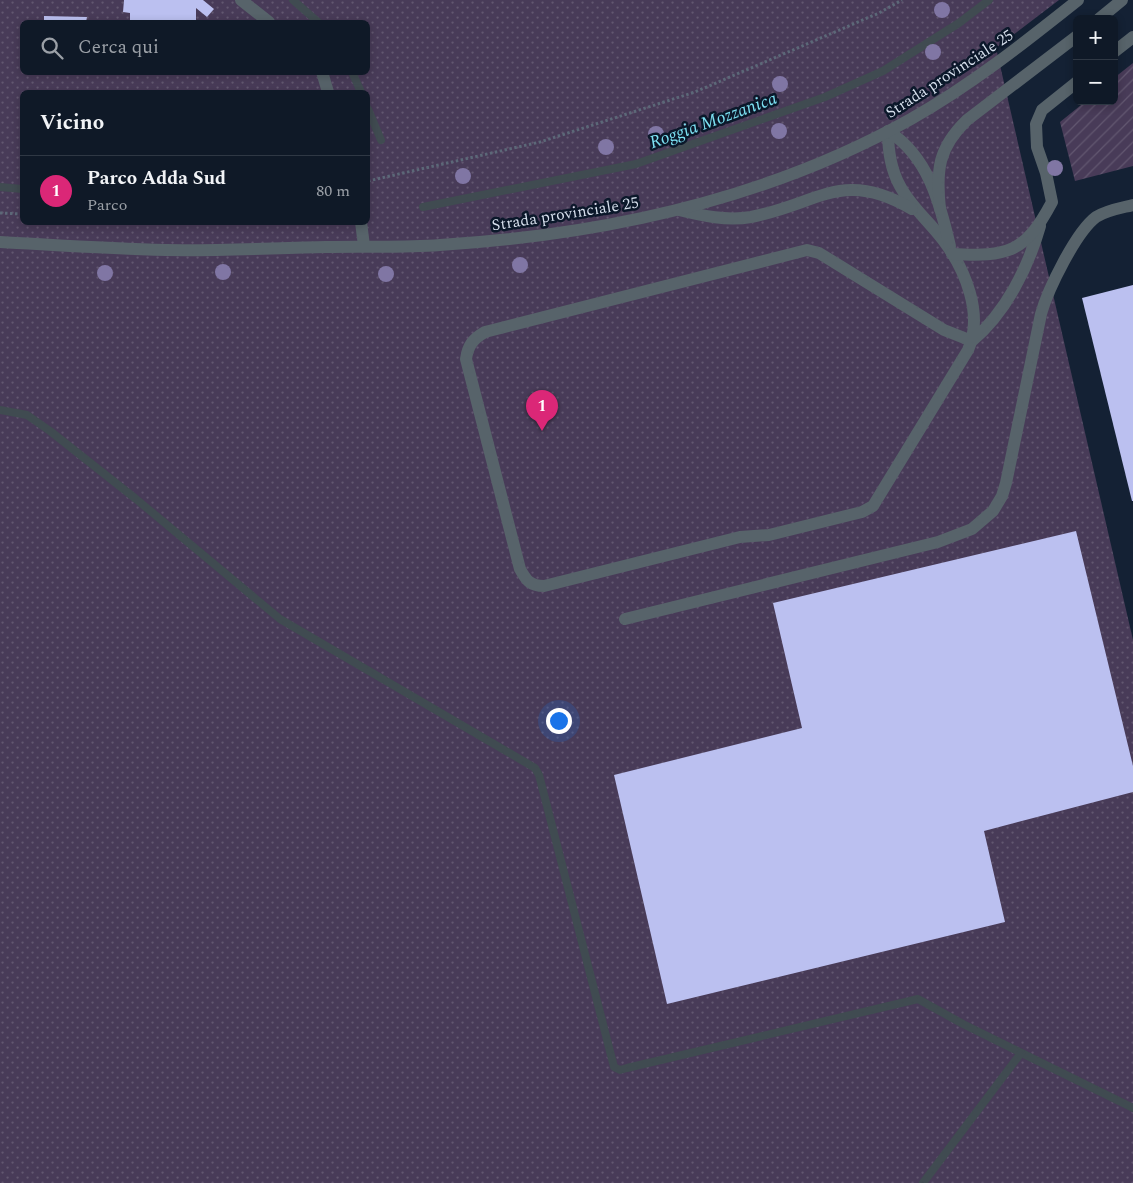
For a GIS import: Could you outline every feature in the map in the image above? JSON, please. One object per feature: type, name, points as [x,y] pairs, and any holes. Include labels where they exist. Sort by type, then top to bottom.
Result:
[{"type":"street","points":[[241,0],[266,20]]},
{"type":"street","name":"Strada provinciale 25","points":[[0,242],[167,250],[436,246],[487,242],[607,224],[679,210],[776,179],[829,158],[888,131],[949,96],[987,71],[1078,0]]},
{"type":"street","points":[[1103,15],[1122,0]]},
{"type":"street","points":[[1118,49],[1133,37]]},
{"type":"street","points":[[940,209],[939,169],[948,140],[967,120],[1073,39]]},
{"type":"street","points":[[323,75],[327,90]]},
{"type":"street","points":[[972,341],[944,330],[819,253],[807,250],[485,332],[473,339],[468,348],[466,359],[520,569],[527,581],[535,586],[544,586],[740,537],[769,535],[868,510],[876,502],[972,341],[991,324],[1030,258],[1040,226],[1052,202],[1046,173],[1037,147],[1036,124],[1042,110],[1073,85]]},
{"type":"street","points":[[888,131],[901,139],[916,155],[933,186],[952,254],[973,307],[974,331],[972,341]]},
{"type":"street","points":[[888,131],[893,170],[904,195],[917,212],[942,238],[952,254]]},
{"type":"street","points":[[679,210],[706,217],[749,217],[824,194],[841,190],[863,190],[881,193],[917,212]]},
{"type":"street","points":[[625,619],[938,542],[972,530],[985,520],[993,511],[1006,483],[1047,293],[1056,275],[1090,222],[1108,212],[1133,206]]},
{"type":"street","points":[[361,225],[364,246]]},
{"type":"street","points":[[952,254],[987,256],[1008,252],[1021,244],[1040,226]]},
{"type":"path","points":[[370,181],[540,142],[695,92],[879,13],[902,0]]},
{"type":"path","points":[[0,213],[20,214]]},
{"type":"shaded area","points":[[0,0],[1059,0],[996,48],[1133,640],[1133,1183],[0,1183]]},
{"type":"shaded area","points":[[1133,63],[1133,166],[1075,181],[1060,122],[1081,105],[1118,105],[1118,75]]},
{"type":"building","points":[[124,0],[203,0],[214,9],[207,17],[196,8],[196,20],[130,20],[130,13],[123,12]]},
{"type":"building","points":[[44,16],[87,17],[86,20],[44,20]]},
{"type":"building","points":[[1133,285],[1133,501],[1132,501],[1082,298]]},
{"type":"building","points":[[1076,531],[1133,766],[1133,792],[984,831],[1005,922],[667,1004],[614,775],[802,728],[773,603]]},
{"type":"waterway","points":[[293,0],[316,20]]},
{"type":"waterway","name":"Roggia Mozzanica","points":[[423,207],[636,164],[825,97],[883,71],[959,23],[989,0]]},
{"type":"waterway","points":[[353,75],[360,90]]},
{"type":"waterway","points":[[370,114],[381,140]]},
{"type":"waterway","name":"Roggia Mozzanica","points":[[0,187],[20,189]]},
{"type":"waterway","points":[[0,410],[27,415],[50,431],[136,499],[280,619],[535,768],[539,775],[614,1067],[620,1070],[918,999],[963,1024],[1133,1108]]},
{"type":"waterway","points":[[923,1183],[1021,1053]]},
{"type":"place","name":"Parco Adda Sud","points":[[542,431]]}]
